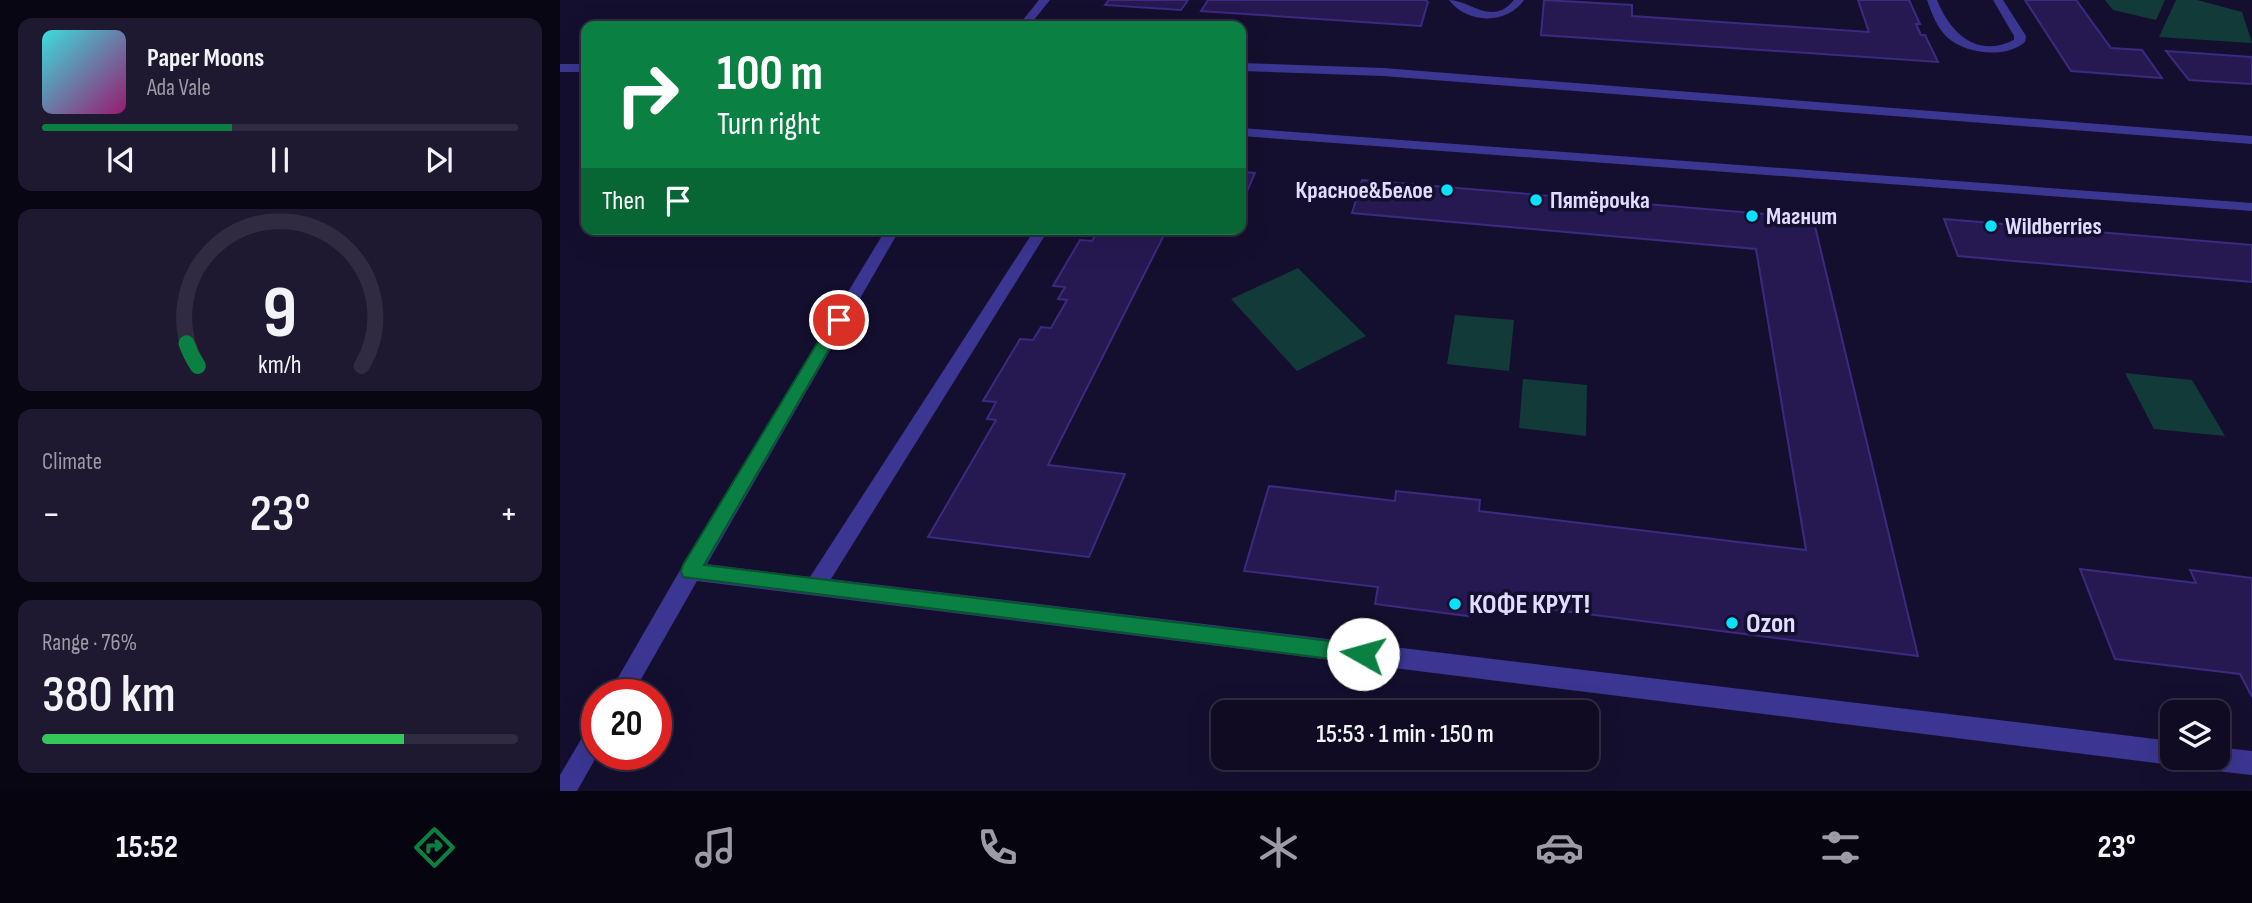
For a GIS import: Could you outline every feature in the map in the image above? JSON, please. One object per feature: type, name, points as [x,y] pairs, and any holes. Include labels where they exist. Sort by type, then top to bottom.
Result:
[{"type":"street","points":[[1027,21],[1045,0]]},
{"type":"street","points":[[1454,0],[1466,11],[1495,14],[1514,8],[1519,0]]},
{"type":"street","points":[[1931,0],[1947,31],[1954,37],[1971,45],[1992,49],[2013,46],[2019,42],[2020,36],[1998,0]]},
{"type":"street","points":[[1246,67],[1383,72],[2252,140]]},
{"type":"street","points":[[560,68],[581,68]]},
{"type":"street","points":[[1246,132],[2252,207]]},
{"type":"street","points":[[629,679],[888,235]]},
{"type":"street","points":[[815,587],[1038,235]]},
{"type":"street","points":[[690,571],[2160,752]]},
{"type":"street","points":[[2230,761],[2252,763]]},
{"type":"street","points":[[564,791],[581,762]]},
{"type":"green space","points":[[2105,0],[2165,0],[2156,20],[2113,10]]},
{"type":"green space","points":[[2176,0],[2197,0],[2242,12],[2252,43],[2159,37]]},
{"type":"green space","points":[[1298,268],[1366,336],[1297,371],[1231,299]]},
{"type":"green space","points":[[1455,315],[1514,320],[1509,371],[1447,364]]},
{"type":"green space","points":[[2125,373],[2192,380],[2225,436],[2154,429]]},
{"type":"green space","points":[[1523,379],[1587,385],[1586,436],[1519,428]]},
{"type":"building","points":[[1109,0],[1188,0],[1181,10],[1105,5]]},
{"type":"building","points":[[1208,0],[1428,2],[1421,26],[1201,11]]},
{"type":"building","points":[[1544,0],[1632,5],[1632,16],[1869,32],[1858,0],[1909,0],[1920,24],[1916,24],[1921,35],[1925,35],[1938,62],[1541,35]]},
{"type":"building","points":[[2025,0],[2076,0],[2111,48],[2142,50],[2162,78],[2071,71]]},
{"type":"building","points":[[2166,51],[2252,57],[2252,84],[2189,80]]},
{"type":"building","points":[[1246,172],[1255,173],[1246,194]]},
{"type":"building","points":[[1362,180],[1813,218],[1918,656],[1469,599],[1468,616],[1375,604],[1378,587],[1244,571],[1269,486],[1395,501],[1396,491],[1480,500],[1479,511],[1806,550],[1756,249],[1352,213]]},
{"type":"building","points":[[1944,219],[2252,245],[2252,282],[1958,256]]},
{"type":"building","points":[[1096,235],[1164,235],[1048,465],[1125,474],[1089,557],[928,537],[996,420],[987,419],[996,402],[983,401],[1020,339],[1033,340],[1041,327],[1051,328],[1067,300],[1058,299],[1065,287],[1053,286],[1080,240],[1092,241]]},
{"type":"building","points":[[2080,569],[2196,583],[2190,570],[2252,578],[2252,697],[2240,674],[2115,659]]},
{"type":"place","name":"Красное&Белое","points":[[1447,190]]},
{"type":"place","name":"Пятёрочка","points":[[1536,200]]},
{"type":"place","name":"Магнит","points":[[1752,216]]},
{"type":"place","name":"Wildberries","points":[[1991,226]]},
{"type":"place","name":"КОФЕ КРУТ!","points":[[1455,604]]},
{"type":"place","name":"Ozon","points":[[1732,623]]},
{"type":"route","points":[[839,320],[690,571],[1363,654]]}]
